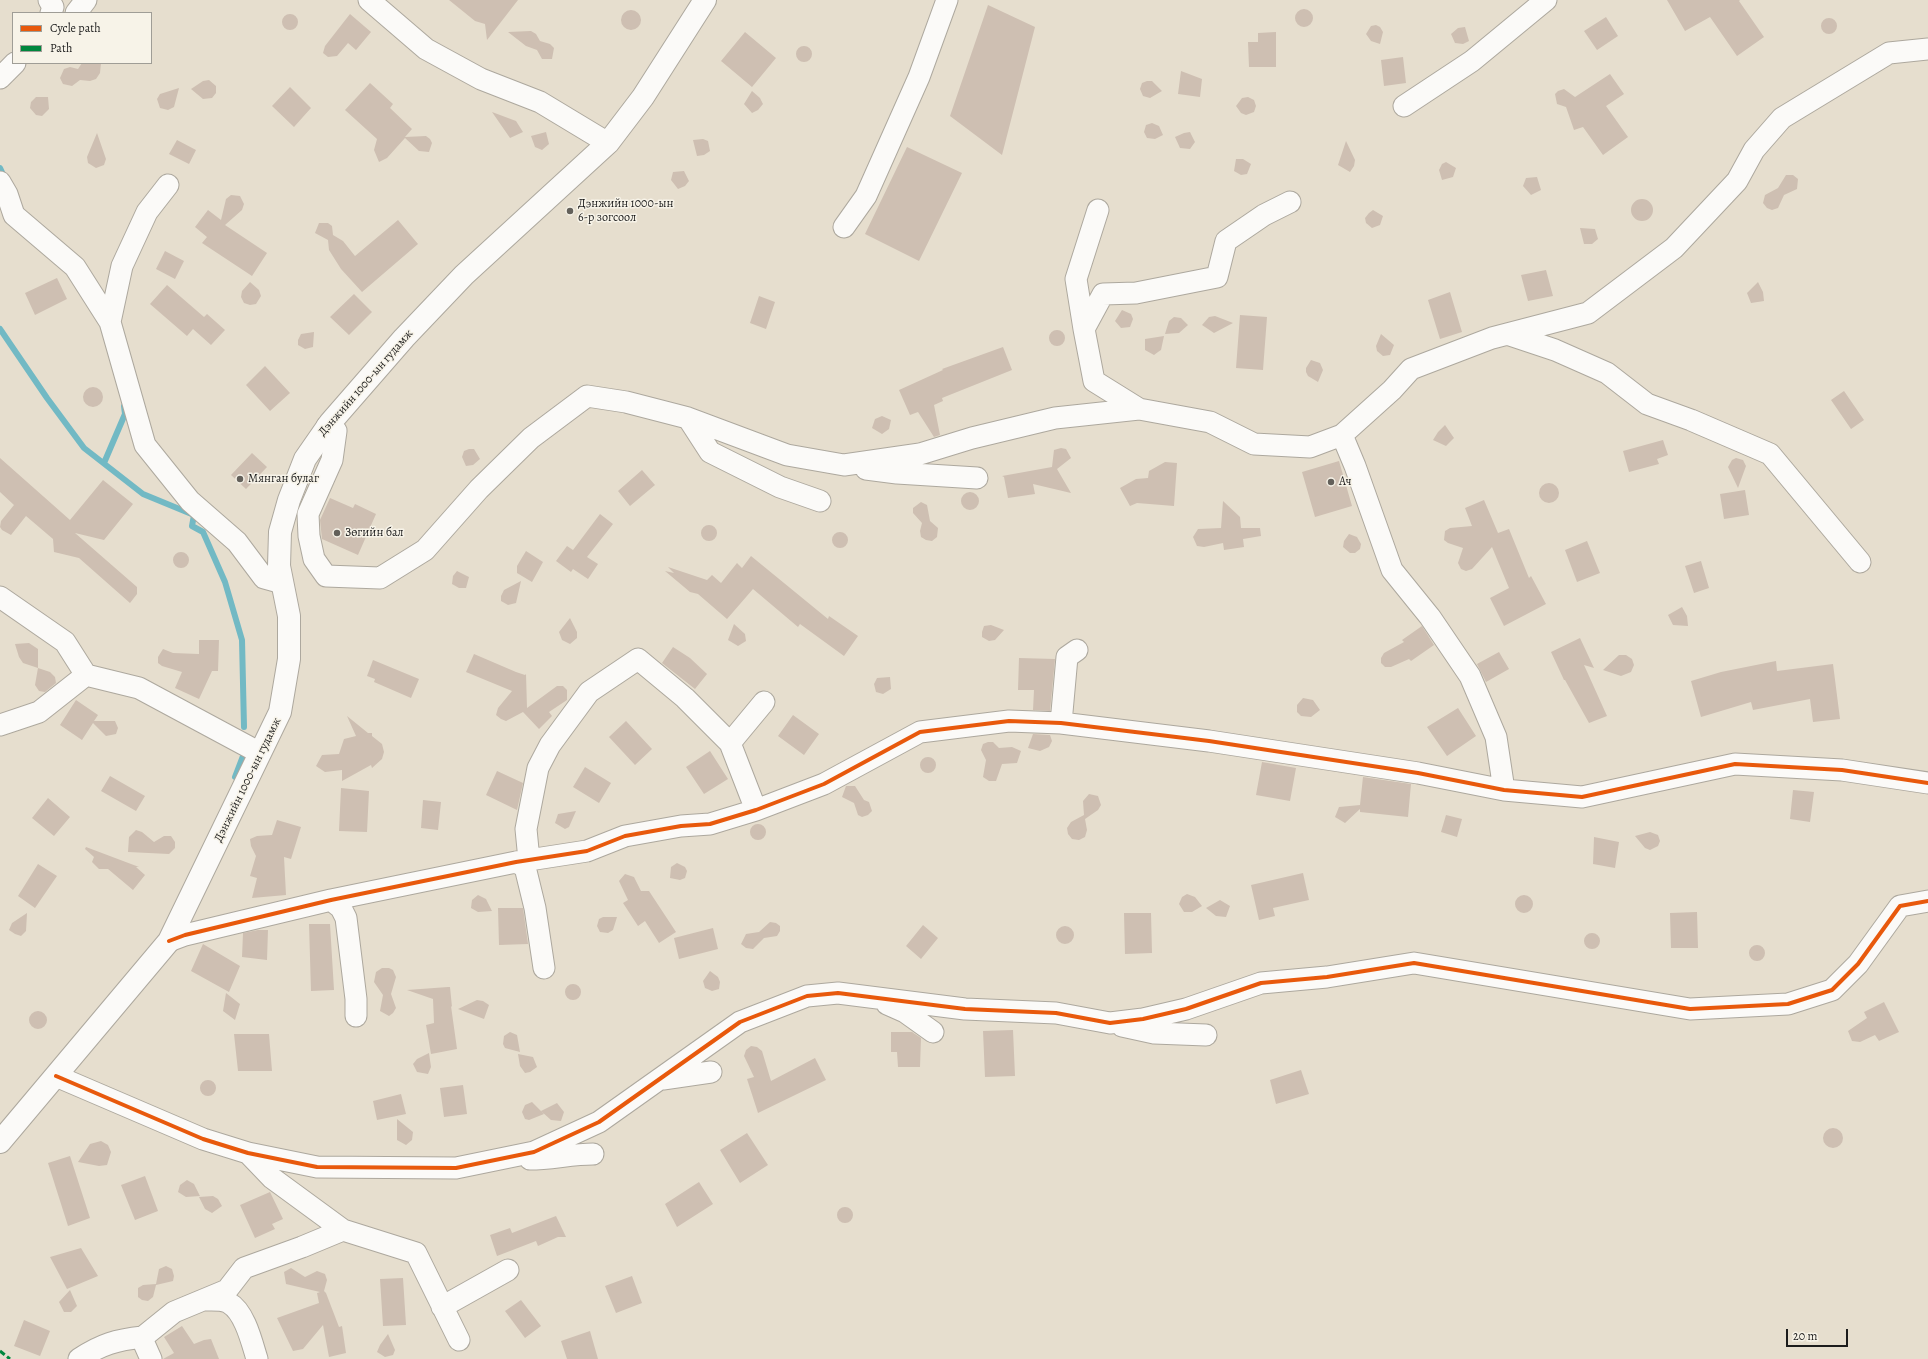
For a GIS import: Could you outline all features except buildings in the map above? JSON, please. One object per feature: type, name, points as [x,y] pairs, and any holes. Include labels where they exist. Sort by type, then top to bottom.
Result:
[{"type":"main road","name":"Дэнжийн 1000-ын гудамж","points":[[0,1142],[169,941],[280,712],[289,659],[288,616],[280,566],[280,532],[289,500],[305,459],[328,426],[394,349],[464,275],[608,143],[643,97],[705,0]]},
{"type":"street","points":[[49,0],[53,7],[51,12]]},
{"type":"street","points":[[77,12],[86,0]]},
{"type":"street","points":[[370,0],[426,49],[481,79],[540,102],[608,143]]},
{"type":"street","points":[[844,227],[866,196],[919,77],[947,0]]},
{"type":"street","points":[[1404,106],[1472,61],[1546,0]]},
{"type":"street","points":[[844,465],[920,454],[972,438],[1055,418],[1139,409],[1210,422],[1254,444],[1310,447],[1342,435],[1392,390],[1411,369],[1447,354],[1507,334],[1588,312],[1674,248],[1737,180],[1754,150],[1782,118],[1889,53],[1928,49]]},
{"type":"street","points":[[0,78],[14,64]]},
{"type":"street","points":[[0,182],[7,194],[14,215],[76,267],[110,322],[145,446],[190,501],[237,542],[264,578],[282,583]]},
{"type":"street","points":[[110,322],[122,266],[147,212],[168,185]]},
{"type":"street","points":[[1084,329],[1103,294],[1136,293],[1217,277],[1226,241],[1264,215],[1290,202]]},
{"type":"street","points":[[1098,210],[1076,279],[1094,381],[1139,409]]},
{"type":"street","points":[[1507,334],[1555,350],[1607,373],[1647,404],[1691,420],[1770,454],[1860,562]]},
{"type":"street","points":[[328,426],[336,431],[332,460],[308,514],[309,536],[314,559],[326,576],[380,578],[426,550],[479,489],[531,438],[587,396],[626,402],[688,418],[786,455],[897,473],[978,478]]},
{"type":"street","points":[[688,418],[710,452],[780,487],[820,501]]},
{"type":"street","points":[[1342,435],[1356,466],[1392,570],[1430,617],[1470,676],[1496,737],[1504,790]]},
{"type":"street","points":[[0,597],[65,642],[86,674],[139,688],[260,753]]},
{"type":"street","points":[[1060,723],[1067,657],[1077,650]]},
{"type":"street","points":[[544,968],[535,908],[525,867],[522,861],[526,829],[538,768],[550,745],[589,692],[638,659],[685,698],[730,743],[756,810]]},
{"type":"street","points":[[0,725],[39,712],[86,674]]},
{"type":"street","points":[[730,743],[764,702]]},
{"type":"street","points":[[169,941],[185,935],[331,900],[522,861],[587,851],[625,836],[681,826],[710,824],[756,810],[824,784],[920,732],[1009,721],[1060,723],[1209,741],[1418,773],[1504,790],[1582,797],[1735,764],[1842,770],[1928,783]]},
{"type":"street","points":[[331,900],[341,908],[346,918],[356,999],[356,1016]]},
{"type":"street","points":[[1110,1023],[1143,1019],[1186,1009],[1262,983],[1327,977],[1414,963],[1690,1009],[1788,1004],[1832,990],[1858,964],[1900,906],[1928,901]]},
{"type":"street","points":[[56,1076],[204,1139],[248,1153],[317,1167],[456,1168],[494,1153],[534,1152],[599,1122],[656,1080],[740,1022],[807,996],[838,993],[965,1009],[1056,1012],[1154,1033],[1206,1035]]},
{"type":"street","points":[[872,997],[905,1012],[933,1032]]},
{"type":"street","points":[[656,1080],[711,1072]]},
{"type":"street","points":[[248,1153],[272,1178],[343,1230],[416,1253],[459,1340]]},
{"type":"street","points":[[494,1153],[549,1159],[575,1154],[593,1154]]},
{"type":"street","points":[[79,1359],[91,1351],[116,1340],[143,1337],[174,1312],[227,1290],[244,1268],[343,1230]]},
{"type":"street","points":[[442,1307],[508,1270]]},
{"type":"street","points":[[204,1300],[228,1302],[239,1311],[249,1334],[257,1359]]},
{"type":"street","points":[[143,1337],[143,1341],[151,1359]]},
{"type":"waterway","points":[[0,168],[5,179]]},
{"type":"waterway","points":[[0,329],[47,398],[84,448],[143,494],[194,515],[192,526],[203,532],[225,582],[242,640],[244,727]]},
{"type":"waterway","points":[[104,463],[125,414],[124,406]]},
{"type":"waterway","points":[[235,777],[243,756]]},
{"type":"marked path","points":[[0,1351],[10,1359]]},
{"type":"cycle path","points":[[169,941],[185,935],[331,900],[516,862],[587,851],[625,836],[681,826],[710,824],[756,810],[824,784],[920,732],[1009,721],[1061,723],[1209,741],[1418,773],[1504,790],[1582,797],[1735,764],[1842,770],[1928,783]]},
{"type":"cycle path","points":[[56,1076],[203,1139],[248,1153],[317,1167],[456,1168],[534,1152],[599,1122],[740,1022],[807,996],[838,993],[965,1009],[1056,1013],[1110,1023],[1143,1019],[1186,1009],[1261,983],[1327,977],[1414,963],[1690,1009],[1788,1004],[1832,990],[1858,964],[1900,906],[1928,901]]},
{"type":"place","name":"Дэнжийн 1000-ын 6-р зогсоол","points":[[570,211]]},
{"type":"place","name":"Мянган булаг","points":[[240,479]]},
{"type":"place","name":"Ач","points":[[1331,482]]},
{"type":"place","name":"Зөгийн бал","points":[[337,533]]}]
